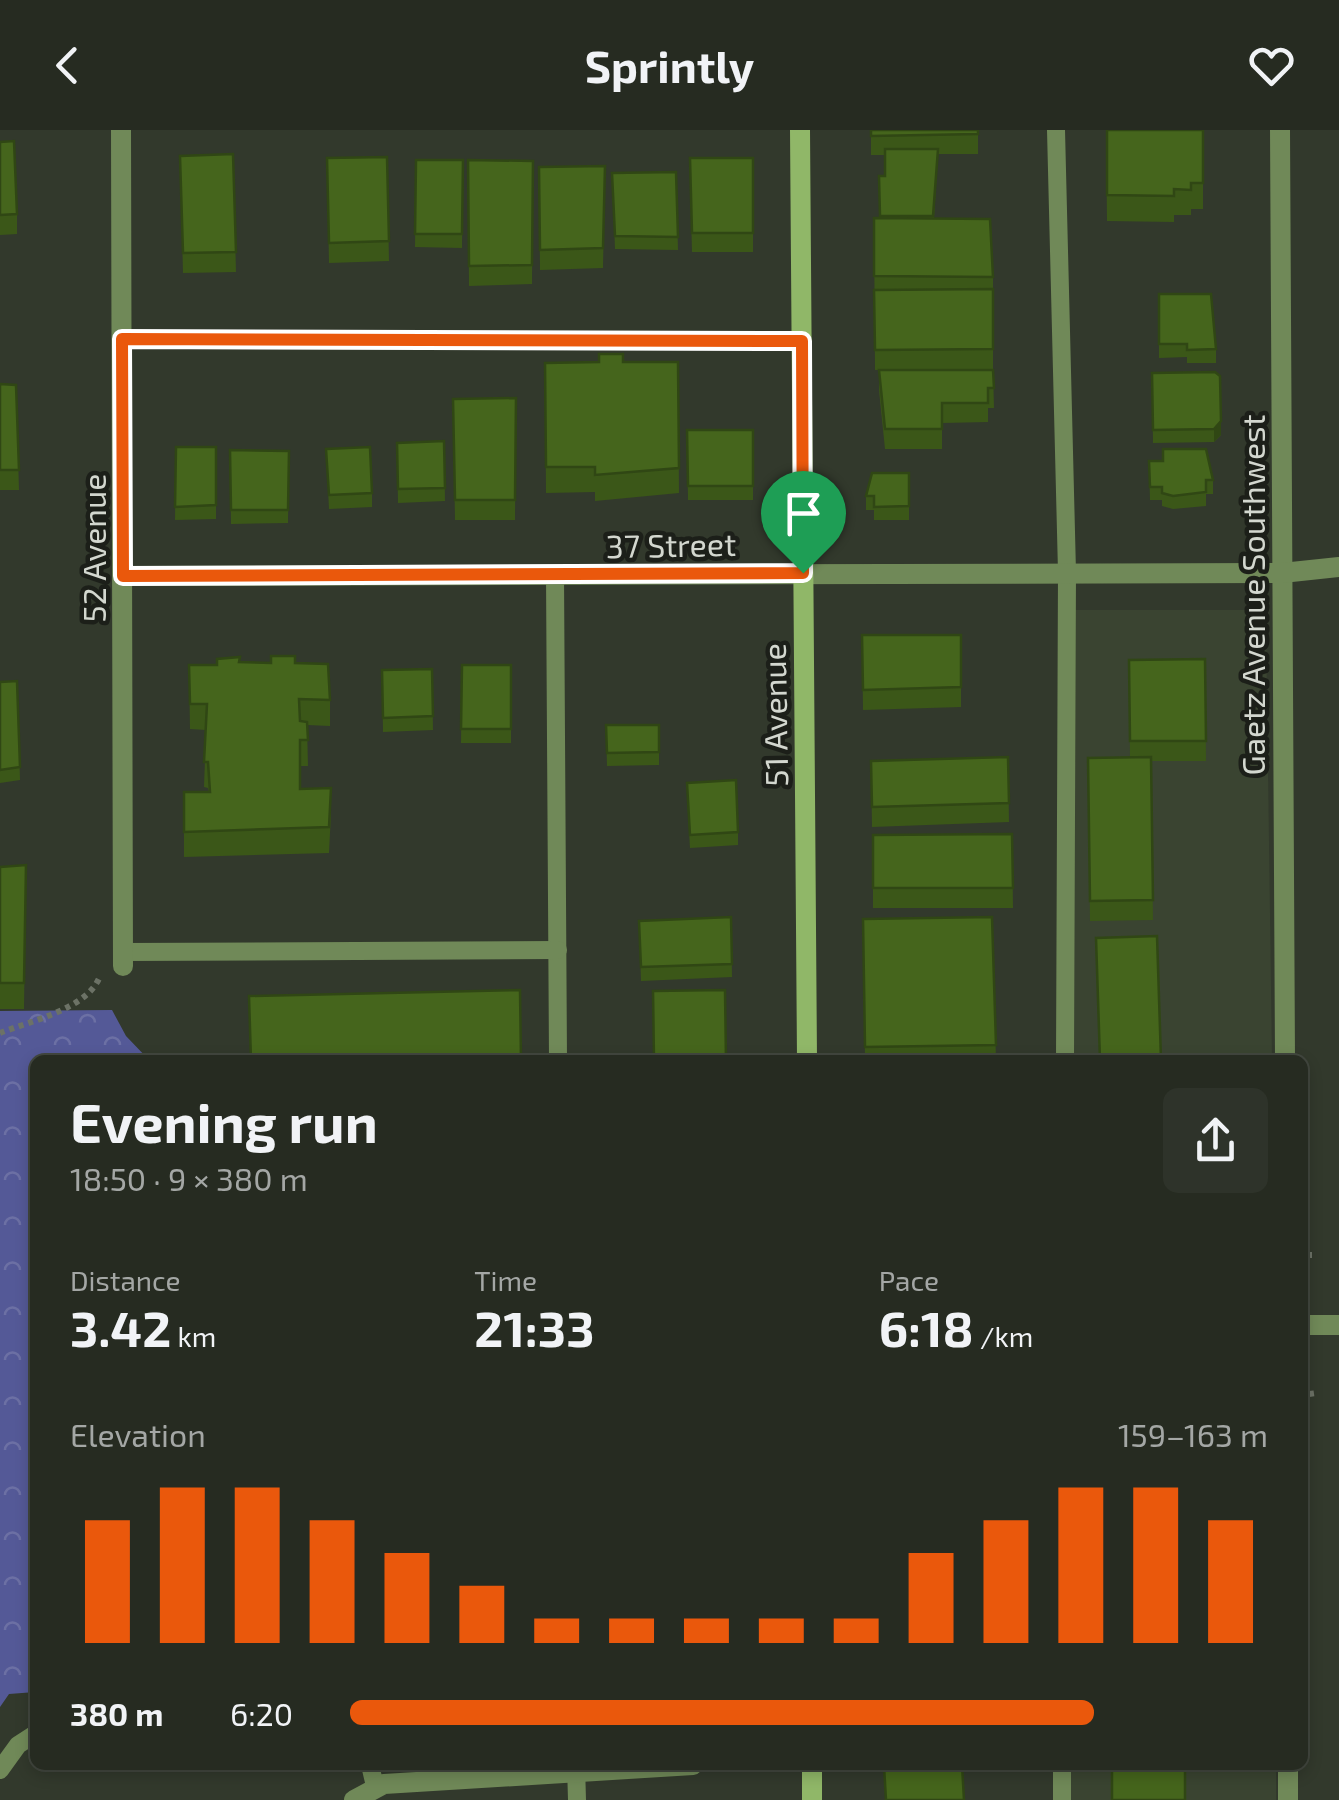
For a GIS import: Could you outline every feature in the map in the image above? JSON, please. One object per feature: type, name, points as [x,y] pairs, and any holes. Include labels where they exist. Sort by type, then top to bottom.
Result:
[{"type":"street","name":"52 Avenue","points":[[121,130],[123,959]]},
{"type":"street","name":"51 Avenue","points":[[800,130],[807,1055]]},
{"type":"street","name":"Gaetz Avenue Southwest","points":[[1280,130],[1285,1055]]},
{"type":"street","name":"37 Street","points":[[123,576],[1282,573],[1339,567]]},
{"type":"street","points":[[1308,1326],[1339,1326]]},
{"type":"street","points":[[354,1800],[376,1786],[554,1770]]},
{"type":"street","points":[[812,1770],[812,1800]]},
{"type":"street","points":[[1288,1770],[1288,1800]]},
{"type":"lane","points":[[1056,130],[1067,572],[1065,1055]]},
{"type":"lane","points":[[122,339],[802,341]]},
{"type":"lane","points":[[555,575],[558,1055]]},
{"type":"lane","points":[[123,959],[558,950]]},
{"type":"lane","points":[[0,1770],[30,1736]]},
{"type":"lane","points":[[371,1770],[376,1786]]},
{"type":"lane","points":[[576,1770],[577,1800]]},
{"type":"lane","points":[[1062,1770],[1062,1800]]},
{"type":"path","points":[[0,1033],[78,1001],[96,986],[101,972],[123,959]]},
{"type":"shaded area","points":[[1072,610],[1248,610],[1266,625],[1272,1055],[1074,1055]]},
{"type":"shaded area","points":[[1070,1770],[1276,1770],[1276,1800],[1070,1800]]},
{"type":"green space","points":[[112,1010],[126,1036],[144,1055],[30,1055],[30,1692],[9,1694],[0,1707],[0,1011]]},
{"type":"building","points":[[871,130],[978,130],[978,134],[871,136]]},
{"type":"building","points":[[1107,130],[1203,130],[1203,183],[1191,183],[1191,190],[1174,189],[1174,196],[1107,195]]},
{"type":"building","points":[[14,141],[17,214],[0,215],[0,142]]},
{"type":"building","points":[[885,149],[938,149],[933,216],[880,216],[879,176],[885,176]]},
{"type":"building","points":[[233,154],[236,252],[183,253],[180,156]]},
{"type":"building","points":[[387,157],[389,241],[329,243],[327,158]]},
{"type":"building","points":[[690,158],[753,158],[753,233],[692,233]]},
{"type":"building","points":[[416,160],[463,160],[462,234],[415,234]]},
{"type":"building","points":[[468,160],[533,161],[532,265],[469,266]]},
{"type":"building","points":[[605,166],[603,248],[540,250],[539,167]]},
{"type":"building","points":[[676,172],[678,237],[615,236],[612,173]]},
{"type":"building","points":[[874,218],[990,219],[993,277],[874,276]]},
{"type":"building","points":[[993,289],[993,349],[875,350],[874,290]]},
{"type":"building","points":[[1159,294],[1211,294],[1216,349],[1187,350],[1187,344],[1159,344]]},
{"type":"building","points":[[599,354],[623,354],[623,362],[678,362],[679,468],[595,475],[595,467],[546,467],[545,363],[599,362]]},
{"type":"building","points":[[879,370],[993,370],[994,388],[988,388],[988,403],[942,403],[942,429],[885,429]]},
{"type":"building","points":[[1215,372],[1220,376],[1221,421],[1214,429],[1153,430],[1152,373]]},
{"type":"building","points":[[0,384],[16,385],[19,470],[0,470]]},
{"type":"building","points":[[516,398],[515,500],[455,500],[453,399]]},
{"type":"building","points":[[687,430],[753,430],[753,486],[688,486]]},
{"type":"building","points":[[444,441],[445,488],[398,489],[397,443]]},
{"type":"building","points":[[176,447],[216,447],[216,505],[175,507]]},
{"type":"building","points":[[370,447],[372,493],[329,495],[326,449]]},
{"type":"building","points":[[1163,449],[1206,449],[1213,480],[1206,480],[1206,492],[1173,496],[1162,493],[1162,487],[1150,487],[1149,461],[1163,461]]},
{"type":"building","points":[[230,450],[289,451],[288,510],[231,510]]},
{"type":"building","points":[[872,473],[909,473],[909,506],[874,507],[874,496],[866,496]]},
{"type":"building","points":[[862,635],[961,635],[961,687],[863,690]]},
{"type":"building","points":[[271,656],[295,656],[295,663],[328,664],[330,700],[299,699],[300,721],[307,722],[308,740],[300,740],[300,789],[331,788],[329,827],[184,832],[184,792],[210,792],[208,762],[204,762],[207,704],[190,704],[189,665],[217,665],[217,659],[240,657],[239,662],[271,663]]},
{"type":"building","points":[[1205,659],[1206,741],[1130,741],[1129,660]]},
{"type":"building","points":[[462,665],[511,665],[511,729],[461,729]]},
{"type":"building","points":[[432,669],[433,716],[383,718],[382,670]]},
{"type":"building","points":[[17,681],[20,767],[0,770],[0,682]]},
{"type":"building","points":[[606,725],[659,725],[659,752],[607,753]]},
{"type":"building","points":[[1008,757],[1009,803],[872,807],[871,761]]},
{"type":"building","points":[[1151,757],[1153,900],[1090,901],[1088,758]]},
{"type":"building","points":[[736,780],[738,832],[690,835],[687,783]]},
{"type":"building","points":[[1012,834],[1013,888],[873,888],[873,835]]},
{"type":"building","points":[[26,865],[24,983],[0,983],[0,867]]},
{"type":"building","points":[[731,917],[732,964],[641,967],[639,921]]},
{"type":"building","points":[[992,917],[996,1045],[865,1047],[863,919]]},
{"type":"building","points":[[1157,936],[1161,1055],[1100,1055],[1096,938]]},
{"type":"building","points":[[520,990],[521,1055],[251,1055],[249,996]]},
{"type":"building","points":[[725,990],[726,1055],[654,1055],[653,991]]},
{"type":"building","points":[[884,1770],[962,1770],[964,1800],[886,1800]]},
{"type":"building","points":[[1112,1770],[1185,1770],[1185,1800],[1112,1800]]},
{"type":"route","points":[[122,339],[802,341],[803,573],[123,576],[122,339]]}]
